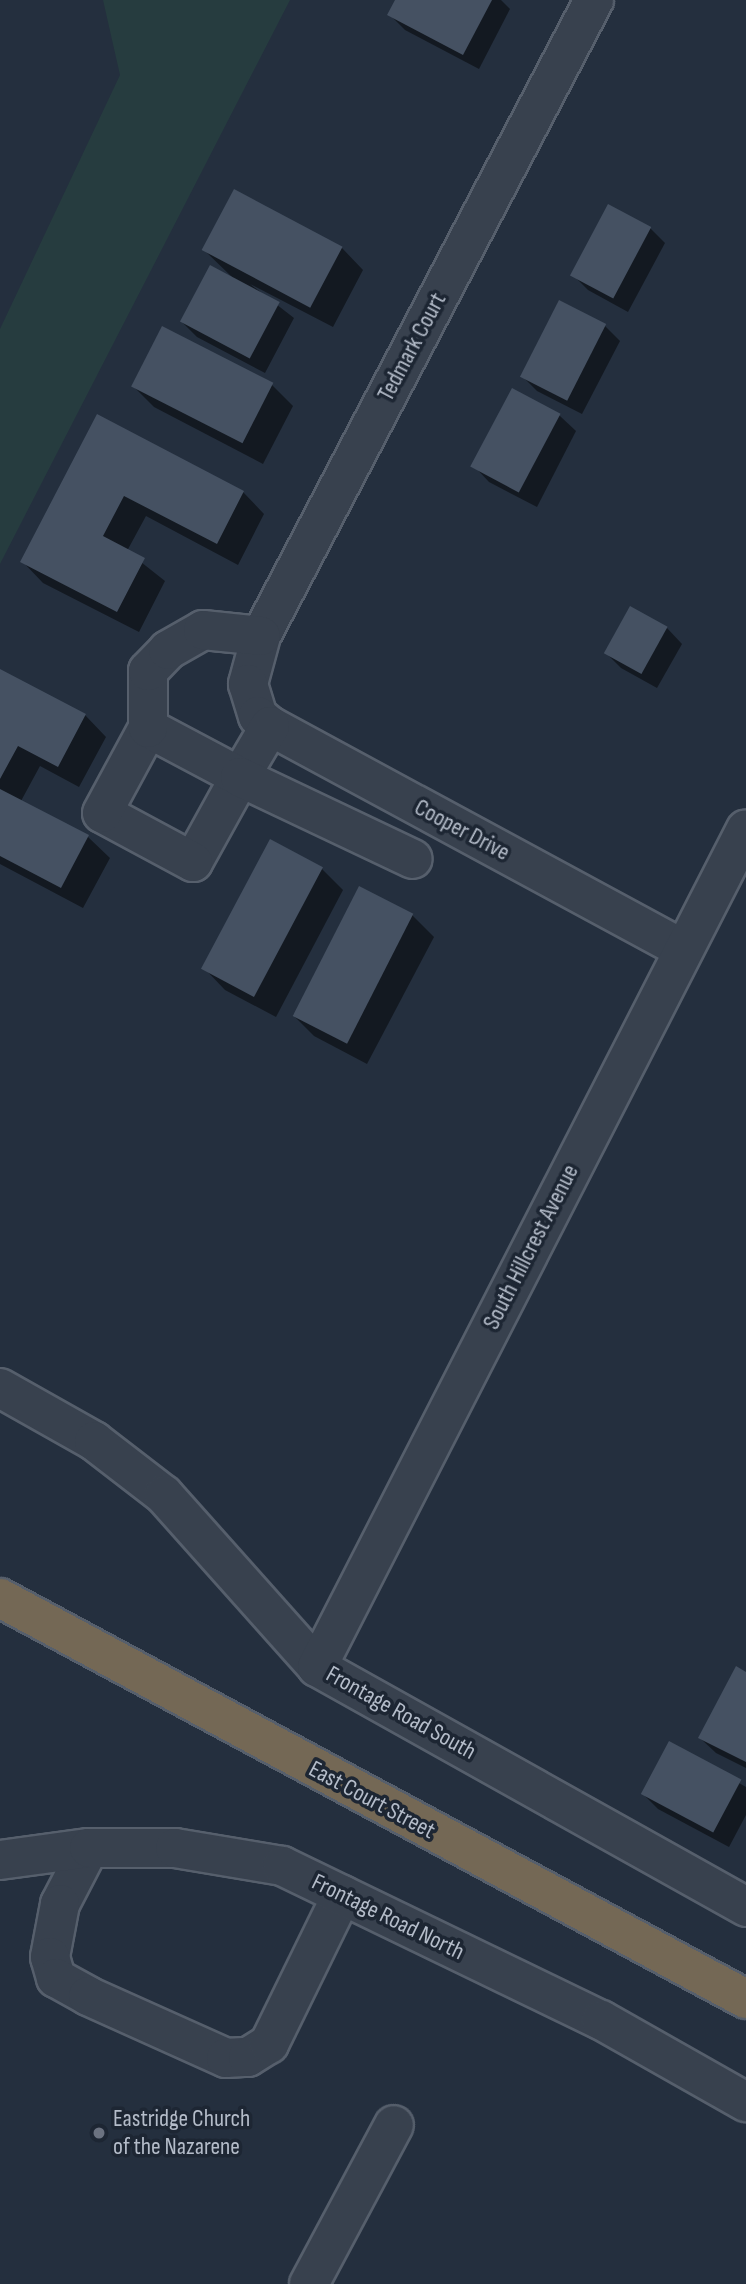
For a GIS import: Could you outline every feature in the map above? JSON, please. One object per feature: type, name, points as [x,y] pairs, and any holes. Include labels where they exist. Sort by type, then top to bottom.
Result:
[{"type":"highway","name":"East Court Street","points":[[0,1598],[746,1999]]},
{"type":"street","name":"Tedmark Court","points":[[261,713],[248,684],[261,636],[594,0]]},
{"type":"street","points":[[261,636],[203,630],[168,650],[148,671],[148,728],[102,813],[193,862],[240,777],[261,713]]},
{"type":"street","name":"Cooper Drive","points":[[261,713],[683,949]]},
{"type":"street","points":[[148,728],[240,777],[413,859]]},
{"type":"street","name":"South Hillcrest Avenue","points":[[317,1667],[746,829]]},
{"type":"street","name":"Frontage Road South","points":[[0,1388],[94,1441],[164,1495],[317,1667],[746,1907]]},
{"type":"street","name":"Frontage Road North","points":[[0,1860],[89,1848],[175,1847],[282,1867],[601,2020],[746,2102]]},
{"type":"street","points":[[89,1848],[60,1904],[50,1957],[56,1978],[88,1996],[226,2058],[248,2057],[269,2044],[342,1895]]},
{"type":"street","points":[[309,2284],[394,2125]]},
{"type":"green space","points":[[103,0],[290,0],[0,564],[0,329],[120,75]]},
{"type":"building","points":[[395,0],[492,0],[463,55],[387,15]]},
{"type":"building","points":[[234,189],[343,247],[310,308],[202,250]]},
{"type":"building","points":[[608,204],[651,227],[613,299],[570,276]]},
{"type":"building","points":[[210,265],[280,302],[250,359],[180,322]]},
{"type":"building","points":[[559,300],[606,324],[567,401],[520,377]]},
{"type":"building","points":[[162,326],[273,383],[243,443],[131,387]]},
{"type":"building","points":[[512,388],[561,414],[519,492],[470,467]]},
{"type":"building","points":[[97,414],[244,491],[217,544],[124,496],[103,536],[145,558],[117,612],[20,562]]},
{"type":"building","points":[[630,606],[668,627],[641,674],[604,653]]},
{"type":"building","points":[[0,669],[86,714],[58,767],[18,746],[0,779]]},
{"type":"building","points":[[0,789],[89,835],[61,888],[0,856]]},
{"type":"building","points":[[270,839],[323,867],[254,997],[201,969]]},
{"type":"building","points":[[359,886],[413,914],[347,1044],[293,1016]]},
{"type":"building","points":[[736,1666],[746,1672],[746,1762],[698,1738]]},
{"type":"building","points":[[669,1741],[741,1779],[713,1832],[641,1794]]},
{"type":"place","name":"Eastridge Church of the Nazarene","points":[[99,2133]]}]
